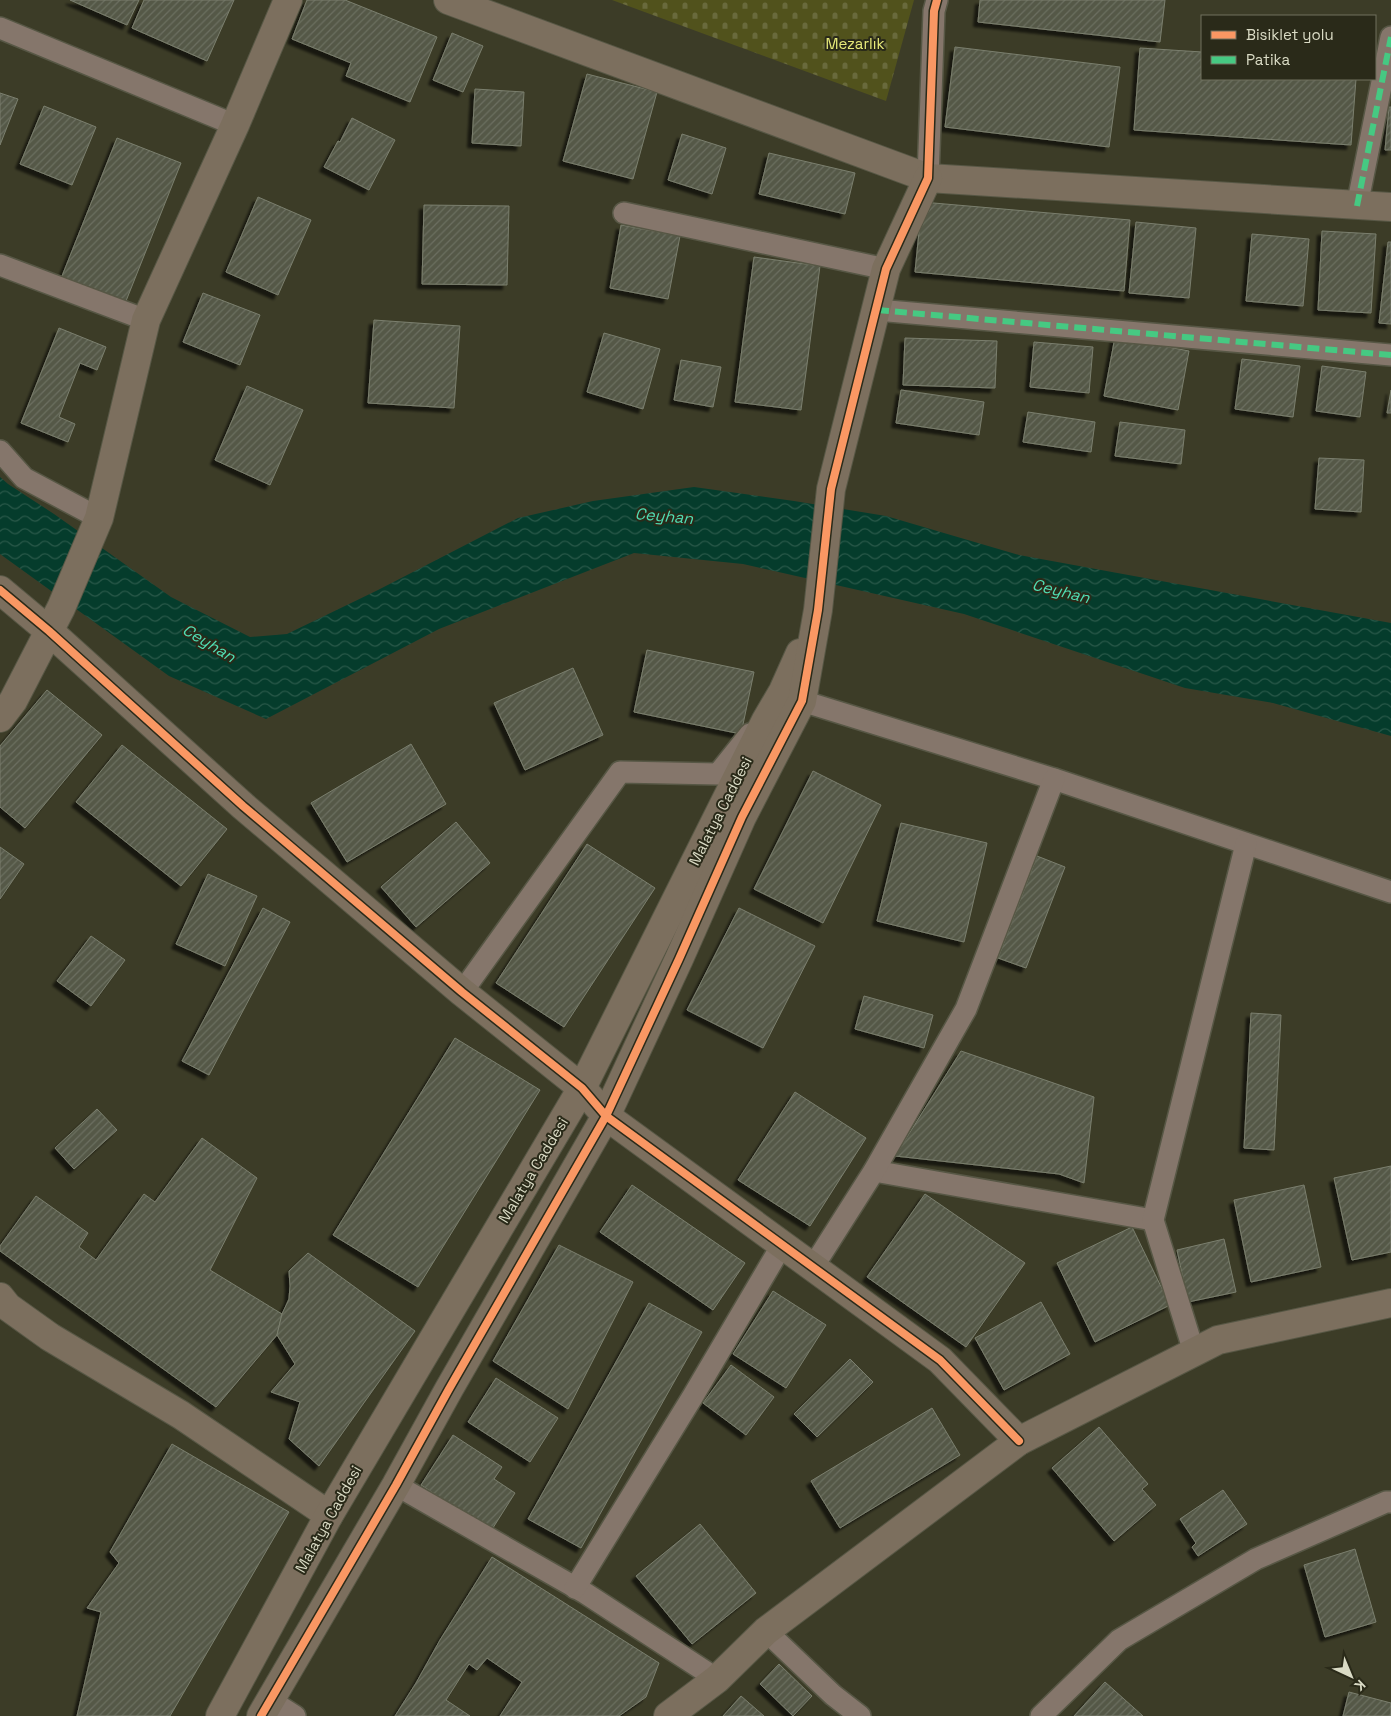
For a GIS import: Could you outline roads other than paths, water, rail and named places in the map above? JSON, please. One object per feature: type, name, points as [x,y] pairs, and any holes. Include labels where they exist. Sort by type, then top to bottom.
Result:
[{"type":"street","points":[[0,718],[13,701],[55,620],[99,518],[146,320],[235,125],[288,0]]},
{"type":"street","points":[[448,0],[928,178],[1391,207]]},
{"type":"street","points":[[295,1716],[266,1708],[396,1485],[448,1389],[606,1116],[679,959],[793,696],[818,610],[831,489],[886,269],[928,178],[934,11],[937,0]]},
{"type":"street","points":[[0,28],[235,125]]},
{"type":"street","points":[[1357,206],[1391,37]]},
{"type":"street","points":[[624,213],[886,269]]},
{"type":"street","points":[[0,265],[146,320]]},
{"type":"street","points":[[877,310],[1391,355]]},
{"type":"street","points":[[0,451],[24,478],[99,518]]},
{"type":"street","points":[[0,590],[55,620],[243,806],[462,992],[582,1088],[606,1116],[940,1360],[1019,1441]]},
{"type":"street","points":[[793,696],[1391,892]]},
{"type":"street","points":[[462,992],[620,772],[718,774],[793,696]]},
{"type":"street","name":"Malatya Caddesi","points":[[220,1716],[329,1515],[582,1088],[766,720],[793,696]]},
{"type":"street","points":[[813,1267],[874,1171],[966,1009],[1054,780]]},
{"type":"street","points":[[1194,1352],[1153,1220],[1246,844]]},
{"type":"street","points":[[874,1171],[1153,1220]]},
{"type":"street","points":[[575,1588],[693,1396],[782,1245]]},
{"type":"street","points":[[668,1716],[717,1679],[766,1631],[1019,1441],[1218,1340],[1391,1303]]},
{"type":"street","points":[[3,1308],[181,1414],[329,1515]]},
{"type":"street","points":[[396,1485],[575,1588],[717,1679]]},
{"type":"street","points":[[1041,1716],[1119,1640],[1256,1559],[1386,1502],[1391,1502]]},
{"type":"street","points":[[766,1631],[833,1695],[860,1716]]},
{"type":"water","name":"Ceyhan","points":[[0,477],[171,597],[250,637],[287,634],[378,590],[518,518],[593,501],[694,487],[886,516],[1019,555],[1391,623],[1391,736],[1273,703],[1185,688],[964,614],[743,564],[634,553],[439,629],[266,719],[169,676],[0,554]]},
{"type":"park label","name":"Mezarlık","points":[[855,43]]}]
